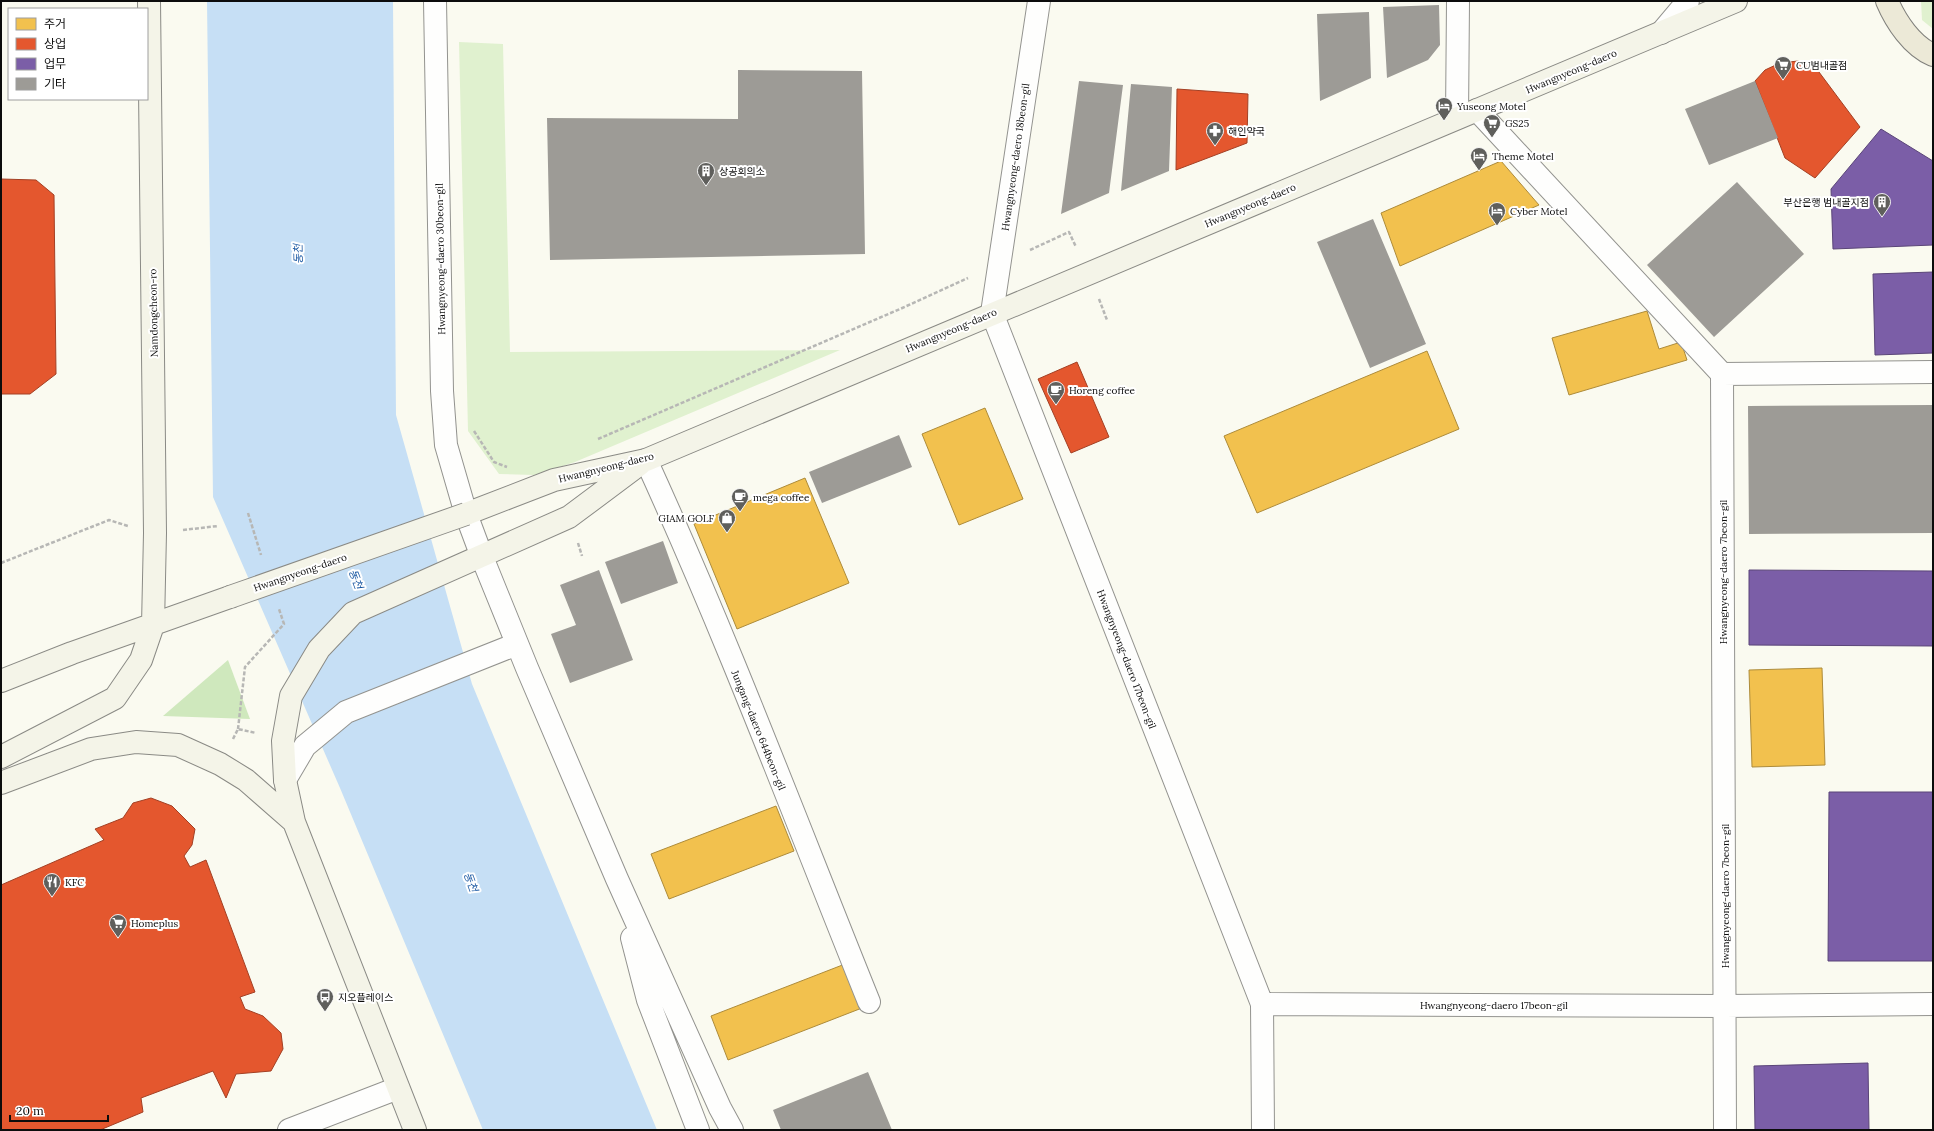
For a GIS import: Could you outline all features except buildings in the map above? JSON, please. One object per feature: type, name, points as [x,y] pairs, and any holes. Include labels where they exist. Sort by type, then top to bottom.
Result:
[{"type":"main road","name":"Namdongcheon-ro","points":[[149,1],[155,534],[152,625]]},
{"type":"main road","name":"Hwangnyeong-daero","points":[[1,681],[72,653],[466,514],[554,480],[646,460],[1736,1]]},
{"type":"main road","points":[[1887,1],[1895,19],[1923,51],[1933,55]]},
{"type":"main road","points":[[415,1130],[294,822],[285,780],[283,740],[291,696],[319,649],[353,613],[482,557],[569,516],[646,460]]},
{"type":"main road","points":[[1,757],[115,698],[141,660],[152,625]]},
{"type":"main road","points":[[1,783],[92,749],[136,742],[178,746],[220,764],[246,780],[294,822]]},
{"type":"street","name":"Hwangnyeong-daero 30beon-gil","points":[[435,1],[442,391],[446,446],[466,514]]},
{"type":"street","name":"Hwangnyeong-daero 18beon-gil","points":[[992,313],[1039,1]]},
{"type":"street","points":[[1457,118],[1458,1]]},
{"type":"street","points":[[1661,33],[1688,1]]},
{"type":"street","points":[[1477,110],[1722,374],[1933,372]]},
{"type":"street","name":"Hwangnyeong-daero 17beon-gil","points":[[992,313],[1262,1004],[1263,1130]]},
{"type":"street","name":"Hwangnyeong-daero 7beon-gil","points":[[1722,374],[1725,1130]]},
{"type":"street","name":"Jungang-daero 644beon-gil","points":[[646,460],[672,517],[749,704],[869,1002]]},
{"type":"street","points":[[466,514],[517,644],[616,879],[720,1108],[732,1130]]},
{"type":"street","points":[[285,780],[305,746],[346,712],[517,644]]},
{"type":"street","points":[[616,879],[648,1000],[698,1130]]},
{"type":"street","name":"Hwangnyeong-daero 17beon-gil","points":[[1262,1004],[1725,1006],[1933,1004]]},
{"type":"street","points":[[289,1130],[398,1088]]},
{"type":"path","points":[[597,440],[892,313],[1069,232],[1089,273],[1108,320]]},
{"type":"path","points":[[472,426],[494,462],[508,467]]},
{"type":"path","points":[[569,516],[582,556]]},
{"type":"path","points":[[1,563],[108,520],[155,534],[218,526]]},
{"type":"path","points":[[238,728],[245,667]]},
{"type":"green space","points":[[1921,1],[1933,1],[1933,29],[1922,20]]},
{"type":"green space","points":[[459,42],[503,44],[510,352],[840,350],[575,462],[534,475],[499,474],[468,431]]},
{"type":"green space","points":[[228,660],[250,719],[163,716]]},
{"type":"water","name":"동천","points":[[207,1],[393,1],[396,415],[472,684],[657,1130],[483,1130],[340,788],[213,497]]},
{"type":"place","name":"CU범내골점","points":[[1783,80]]},
{"type":"place","name":"Yuseong Motel","points":[[1444,121]]},
{"type":"place","name":"GS25","points":[[1492,138]]},
{"type":"place","name":"해인약국","points":[[1215,146]]},
{"type":"place","name":"Theme Motel","points":[[1479,171]]},
{"type":"place","name":"상공회의소","points":[[706,186]]},
{"type":"place","name":"부산은행 범내골지점","points":[[1882,217]]},
{"type":"place","name":"Cyber Motel","points":[[1497,226]]},
{"type":"place","name":"Horeng coffee","points":[[1056,405]]},
{"type":"place","name":"mega coffee","points":[[740,512]]},
{"type":"place","name":"GIAM GOLF","points":[[727,533]]},
{"type":"place","name":"KFC","points":[[52,897]]},
{"type":"place","name":"Homeplus","points":[[118,938]]},
{"type":"place","name":"지오플레이스","points":[[325,1012]]}]
